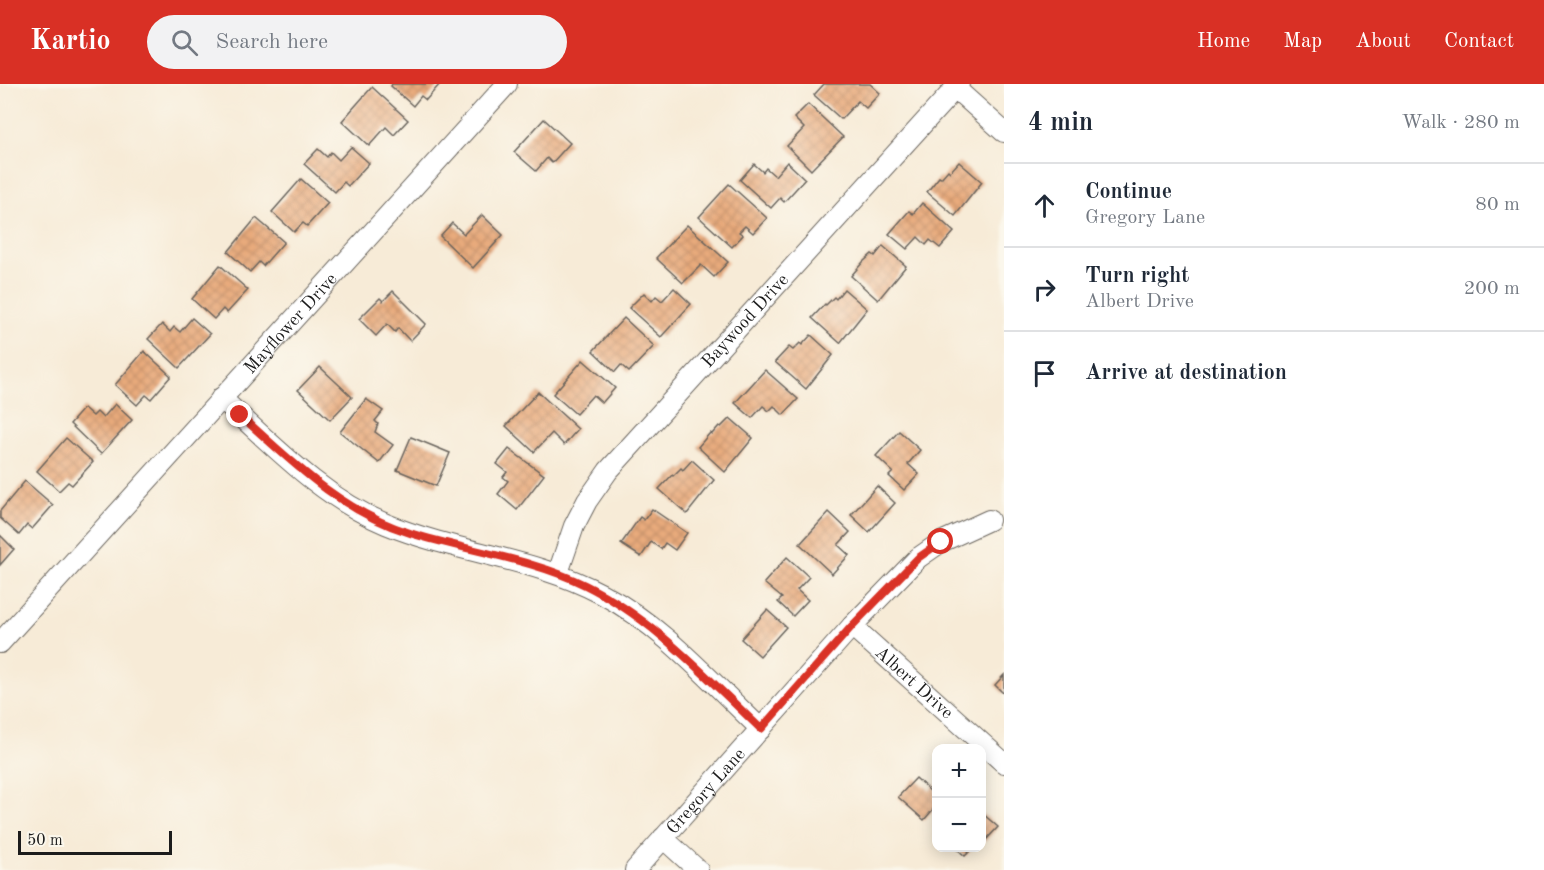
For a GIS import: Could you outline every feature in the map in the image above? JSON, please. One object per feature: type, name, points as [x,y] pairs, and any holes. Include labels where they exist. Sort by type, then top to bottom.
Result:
[{"type":"street","name":"Mayflower Drive","points":[[0,643],[507,84]]},
{"type":"street","points":[[957,86],[1004,132]]},
{"type":"street","name":"Baywood Drive","points":[[558,573],[578,518],[608,471],[957,86]]},
{"type":"street","points":[[220,398],[311,479],[361,513],[409,533],[558,573],[605,595],[664,637],[761,729]]},
{"type":"street","name":"Gregory Lane","points":[[635,870],[852,626],[918,558],[941,542],[989,520]]},
{"type":"street","name":"Albert Drive","points":[[852,626],[1004,763]]},
{"type":"street","points":[[663,838],[698,870]]},
{"type":"building","points":[[392,84],[440,84],[426,100],[421,96],[413,106],[391,86]]},
{"type":"building","points":[[824,84],[870,84],[880,93],[866,108],[858,101],[841,119],[814,95]]},
{"type":"building","points":[[372,87],[408,120],[394,135],[386,127],[369,146],[342,121]]},
{"type":"building","points":[[808,104],[843,137],[811,170],[787,146],[804,128],[794,118]]},
{"type":"building","points":[[544,119],[570,143],[552,163],[547,158],[536,171],[514,152]]},
{"type":"building","points":[[351,147],[369,163],[348,186],[344,182],[335,192],[304,164],[318,149],[327,157],[331,152],[339,160]]},
{"type":"building","points":[[787,162],[805,179],[784,202],[780,198],[771,208],[740,180],[754,164],[763,172],[766,168],[775,176]]},
{"type":"building","points":[[959,162],[982,182],[955,216],[927,192],[939,177],[941,178],[948,170],[950,172]]},
{"type":"building","points":[[301,179],[328,203],[307,226],[303,223],[294,232],[272,212]]},
{"type":"building","points":[[729,184],[767,218],[753,233],[745,226],[739,232],[743,235],[732,247],[699,217]]},
{"type":"building","points":[[922,203],[954,232],[940,248],[930,240],[926,245],[918,237],[907,249],[889,234],[909,211],[913,214]]},
{"type":"building","points":[[482,215],[503,235],[473,268],[440,236],[452,223],[464,234]]},
{"type":"building","points":[[256,218],[284,242],[263,266],[259,262],[250,272],[228,252]]},
{"type":"building","points":[[687,225],[728,262],[714,277],[701,265],[683,283],[656,258]]},
{"type":"building","points":[[883,246],[906,266],[878,300],[851,276],[863,262],[872,254],[875,256]]},
{"type":"building","points":[[220,265],[248,290],[227,313],[223,309],[214,319],[192,299]]},
{"type":"building","points":[[674,288],[691,304],[661,337],[629,308],[644,293],[652,301],[656,296],[662,301]]},
{"type":"building","points":[[844,289],[867,309],[840,343],[812,318],[825,304],[834,297],[836,299]]},
{"type":"building","points":[[393,291],[426,324],[410,341],[398,328],[395,332],[387,324],[376,336],[359,319],[380,298],[383,301]]},
{"type":"building","points":[[192,318],[210,334],[179,368],[148,339],[162,324],[170,332],[174,327],[180,332]]},
{"type":"building","points":[[624,318],[654,346],[629,372],[621,365],[615,372],[593,351]]},
{"type":"building","points":[[811,335],[833,355],[806,389],[775,362],[789,347],[793,350],[800,343],[802,345]]},
{"type":"building","points":[[144,351],[171,376],[151,399],[146,395],[137,405],[115,385]]},
{"type":"building","points":[[583,360],[615,388],[602,403],[593,395],[576,414],[553,394]]},
{"type":"building","points":[[320,367],[352,397],[330,420],[298,390]]},
{"type":"building","points":[[765,370],[798,399],[783,415],[774,406],[769,411],[763,406],[752,418],[735,403]]},
{"type":"building","points":[[538,392],[578,429],[564,445],[552,433],[534,452],[506,426]]},
{"type":"building","points":[[366,399],[383,411],[375,421],[378,424],[375,432],[393,445],[379,463],[340,432]]},
{"type":"building","points":[[115,404],[132,420],[101,454],[70,424],[84,408],[93,416],[97,412],[103,418]]},
{"type":"building","points":[[730,418],[753,438],[725,472],[698,447],[710,433],[712,434]]},
{"type":"building","points":[[899,431],[920,450],[908,464],[919,474],[904,490],[889,476],[893,472],[876,456]]},
{"type":"building","points":[[411,437],[450,453],[436,486],[397,470]]},
{"type":"building","points":[[66,438],[93,462],[72,485],[68,482],[59,491],[37,471]]},
{"type":"building","points":[[509,449],[544,475],[517,510],[498,494],[508,481],[503,477],[507,472],[497,464]]},
{"type":"building","points":[[692,460],[714,480],[687,514],[659,489],[672,475],[681,468],[683,470]]},
{"type":"building","points":[[25,481],[53,505],[32,529],[27,525],[19,535],[0,518],[0,511]]},
{"type":"building","points":[[877,486],[895,503],[869,532],[851,515]]},
{"type":"building","points":[[652,509],[687,533],[675,550],[665,543],[661,549],[651,542],[641,557],[621,544],[640,517],[644,520]]},
{"type":"building","points":[[829,512],[850,532],[838,545],[849,555],[832,574],[800,544]]},
{"type":"building","points":[[0,535],[14,549],[0,565]]},
{"type":"building","points":[[787,557],[809,577],[797,590],[808,600],[793,616],[778,602],[782,598],[764,583]]},
{"type":"building","points":[[767,610],[786,627],[760,656],[741,639]]},
{"type":"building","points":[[1004,675],[1004,694],[995,685]]},
{"type":"building","points":[[916,778],[930,791],[932,789],[932,811],[924,820],[898,797]]},
{"type":"building","points":[[986,817],[998,827],[986,840]]},
{"type":"route","points":[[240,415],[311,479],[361,513],[409,533],[558,573],[605,595],[664,637],[761,729],[852,626],[918,558],[941,542]]}]
